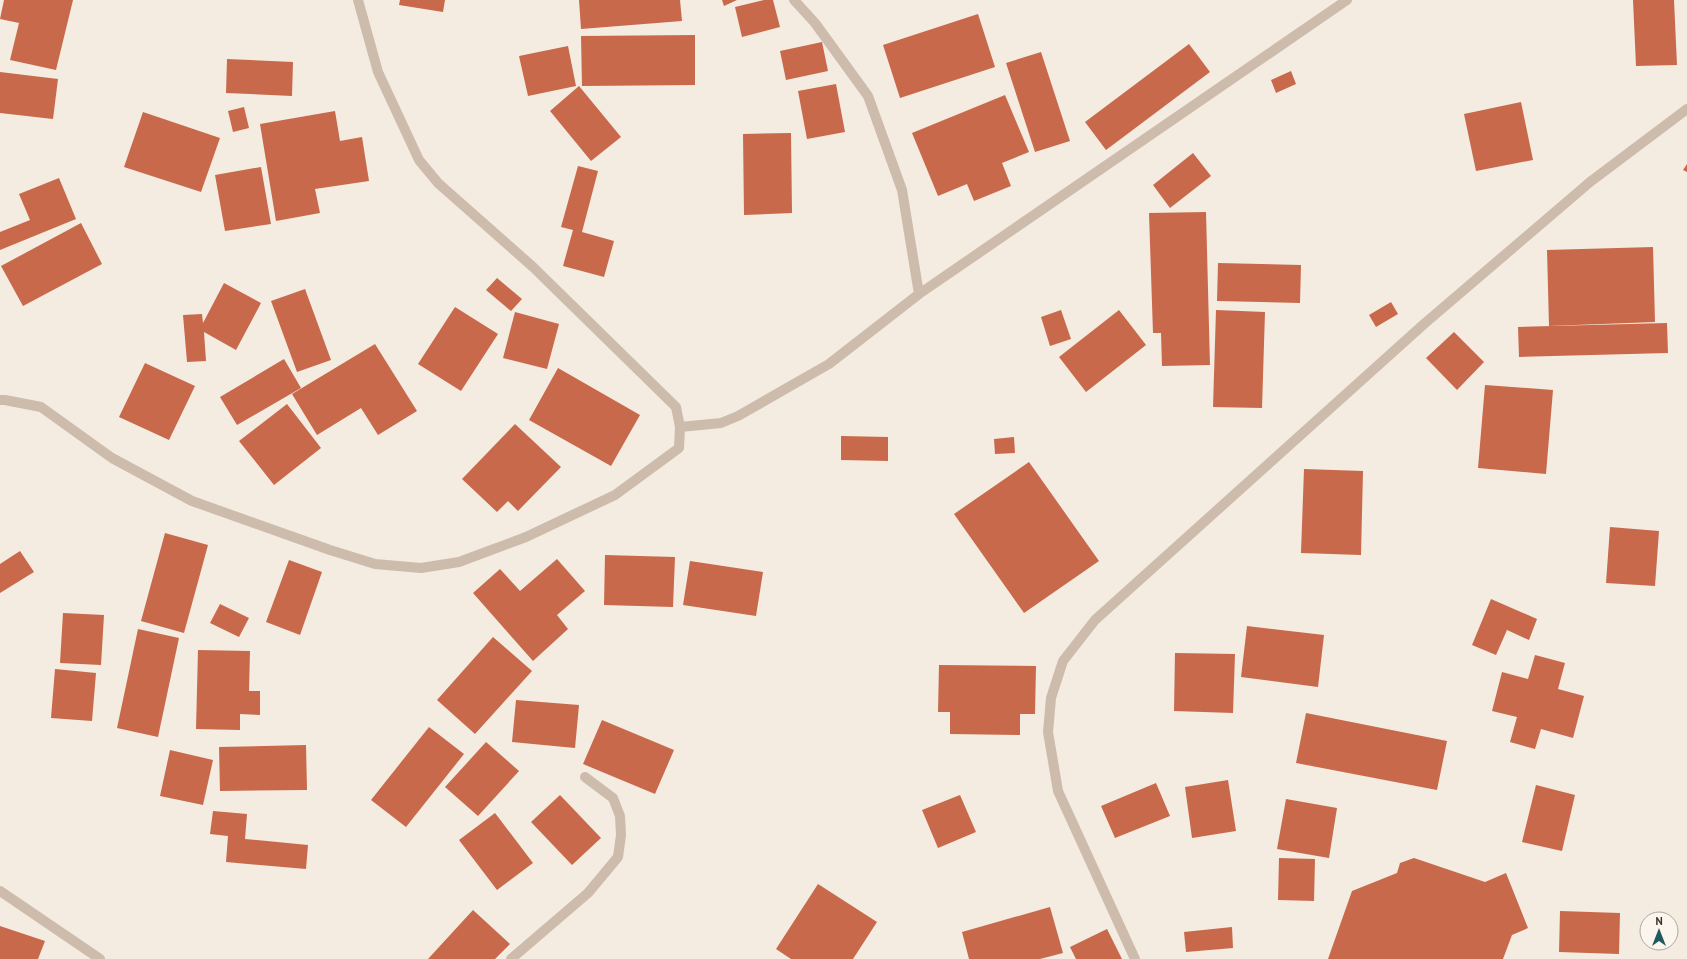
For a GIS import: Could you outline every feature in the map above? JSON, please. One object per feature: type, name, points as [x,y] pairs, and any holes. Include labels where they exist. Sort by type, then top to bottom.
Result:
[{"type":"street","points":[[0,400],[42,408],[112,458],[192,501],[330,550],[375,564],[421,568],[459,562],[526,537],[615,495],[679,448],[680,427],[676,407],[533,267],[438,183],[419,160],[378,72],[358,0]]},
{"type":"street","points":[[794,0],[815,22],[868,96],[902,190],[919,294]]},
{"type":"street","points":[[680,427],[721,423],[738,416],[829,364],[919,294],[1347,0]]},
{"type":"street","points":[[1135,959],[1058,791],[1048,732],[1051,698],[1063,662],[1095,620],[1424,324],[1590,182],[1687,109]]},
{"type":"street","points":[[511,959],[588,893],[618,857],[621,835],[620,816],[613,798],[585,777]]},
{"type":"street","points":[[0,891],[100,959]]},
{"type":"building","points":[[4,0],[73,0],[56,70],[10,60],[19,23],[0,19]]},
{"type":"building","points":[[400,0],[445,0],[443,12],[399,5]]},
{"type":"building","points":[[579,0],[680,0],[682,21],[581,29]]},
{"type":"building","points":[[722,0],[737,0],[724,6]]},
{"type":"building","points":[[764,0],[773,0],[780,27],[742,37],[735,7]]},
{"type":"building","points":[[1633,0],[1674,0],[1677,65],[1636,66]]},
{"type":"building","points":[[978,14],[995,67],[900,98],[883,45]]},
{"type":"building","points":[[695,35],[695,85],[582,86],[581,36]]},
{"type":"building","points":[[822,42],[828,71],[786,80],[780,51]]},
{"type":"building","points":[[1189,44],[1210,72],[1106,150],[1085,122]]},
{"type":"building","points":[[568,46],[576,86],[528,96],[519,56]]},
{"type":"building","points":[[1041,52],[1070,141],[1035,152],[1006,63]]},
{"type":"building","points":[[227,59],[293,62],[292,96],[226,93]]},
{"type":"building","points":[[1291,71],[1296,84],[1276,93],[1271,80]]},
{"type":"building","points":[[0,72],[58,79],[53,119],[0,113]]},
{"type":"building","points":[[836,84],[845,132],[807,139],[798,91]]},
{"type":"building","points":[[579,86],[621,137],[591,161],[550,111]]},
{"type":"building","points":[[1005,95],[1029,152],[1002,163],[1011,186],[974,201],[967,184],[938,196],[912,133]]},
{"type":"building","points":[[1521,102],[1533,160],[1476,171],[1464,114]]},
{"type":"building","points":[[244,107],[249,128],[233,132],[228,111]]},
{"type":"building","points":[[335,111],[340,141],[362,137],[369,181],[315,189],[320,213],[276,221],[260,124]]},
{"type":"building","points":[[143,112],[220,138],[201,192],[124,167]]},
{"type":"building","points":[[791,133],[792,213],[744,215],[743,134]]},
{"type":"building","points":[[1193,153],[1211,176],[1170,208],[1153,185]]},
{"type":"building","points":[[1687,164],[1687,172],[1683,170]]},
{"type":"building","points":[[578,166],[598,171],[582,232],[614,241],[604,277],[563,266],[573,230],[561,227]]},
{"type":"building","points":[[261,167],[271,224],[225,231],[215,175]]},
{"type":"building","points":[[59,178],[76,219],[0,250],[0,232],[30,220],[19,194]]},
{"type":"building","points":[[1206,212],[1210,365],[1162,366],[1161,333],[1153,333],[1149,213]]},
{"type":"building","points":[[81,223],[102,264],[23,306],[1,266]]},
{"type":"building","points":[[1653,247],[1655,322],[1549,326],[1547,250]]},
{"type":"building","points":[[1218,263],[1301,265],[1300,303],[1217,301]]},
{"type":"building","points":[[497,278],[522,299],[511,311],[486,290]]},
{"type":"building","points":[[224,283],[261,303],[236,350],[204,332],[206,361],[187,362],[183,315],[202,314],[203,323]]},
{"type":"building","points":[[305,289],[331,360],[297,372],[271,301]]},
{"type":"building","points":[[1391,302],[1398,314],[1376,327],[1369,315]]},
{"type":"building","points":[[455,307],[498,334],[461,391],[418,364]]},
{"type":"building","points":[[1061,310],[1071,339],[1050,346],[1041,317]]},
{"type":"building","points":[[1119,310],[1146,345],[1086,392],[1059,357]]},
{"type":"building","points":[[1216,310],[1265,312],[1262,408],[1213,407]]},
{"type":"building","points":[[515,312],[559,324],[547,369],[503,358]]},
{"type":"building","points":[[1667,323],[1668,353],[1519,357],[1518,327]]},
{"type":"building","points":[[1454,332],[1484,362],[1457,390],[1426,358]]},
{"type":"building","points":[[375,344],[417,411],[378,435],[361,408],[317,435],[292,394]]},
{"type":"building","points":[[284,359],[301,388],[237,425],[220,397]]},
{"type":"building","points":[[145,363],[195,386],[169,440],[119,417]]},
{"type":"building","points":[[558,368],[640,415],[611,466],[529,420]]},
{"type":"building","points":[[1485,385],[1553,390],[1546,474],[1478,468]]},
{"type":"building","points":[[287,404],[321,448],[274,485],[239,441]]},
{"type":"building","points":[[515,424],[561,467],[518,511],[508,501],[497,512],[462,479]]},
{"type":"building","points":[[841,436],[888,437],[888,461],[841,460]]},
{"type":"building","points":[[1014,437],[1015,453],[995,454],[994,439]]},
{"type":"building","points":[[1029,462],[1099,561],[1024,613],[954,514]]},
{"type":"building","points":[[1304,469],[1363,471],[1361,555],[1301,553]]},
{"type":"building","points":[[1610,527],[1659,531],[1655,586],[1606,583]]},
{"type":"building","points":[[165,533],[208,545],[184,633],[141,621]]},
{"type":"building","points":[[20,551],[34,572],[0,593],[0,564]]},
{"type":"building","points":[[605,555],[675,557],[673,607],[604,605]]},
{"type":"building","points":[[557,559],[585,591],[557,615],[568,629],[533,661],[473,593],[500,569],[520,591]]},
{"type":"building","points":[[289,560],[322,572],[300,635],[266,622]]},
{"type":"building","points":[[690,561],[763,572],[756,616],[683,605]]},
{"type":"building","points":[[1491,599],[1537,619],[1529,640],[1507,630],[1496,655],[1472,645]]},
{"type":"building","points":[[220,604],[249,618],[239,637],[210,623]]},
{"type":"building","points":[[63,613],[104,615],[101,665],[60,663]]},
{"type":"building","points":[[1247,626],[1324,635],[1318,687],[1241,677]]},
{"type":"building","points":[[138,629],[179,638],[158,737],[117,728]]},
{"type":"building","points":[[493,637],[532,671],[475,734],[437,700]]},
{"type":"building","points":[[198,650],[250,651],[249,691],[260,691],[260,715],[240,714],[240,730],[196,729]]},
{"type":"building","points":[[1175,653],[1235,654],[1233,713],[1174,711]]},
{"type":"building","points":[[1535,655],[1565,663],[1558,689],[1584,696],[1573,738],[1541,729],[1535,749],[1510,742],[1517,717],[1492,711],[1502,672],[1528,679]]},
{"type":"building","points":[[939,665],[1036,666],[1035,714],[1020,714],[1020,735],[950,734],[950,712],[938,712]]},
{"type":"building","points":[[55,669],[96,673],[92,721],[51,718]]},
{"type":"building","points":[[516,700],[579,705],[575,748],[512,742]]},
{"type":"building","points":[[1306,713],[1447,741],[1437,790],[1296,763]]},
{"type":"building","points":[[602,720],[674,750],[655,794],[583,764]]},
{"type":"building","points":[[429,727],[464,754],[406,827],[371,800]]},
{"type":"building","points":[[486,742],[519,771],[478,816],[445,787]]},
{"type":"building","points":[[306,745],[307,790],[220,791],[219,747]]},
{"type":"building","points":[[170,750],[213,760],[203,805],[160,796]]},
{"type":"building","points":[[1228,780],[1236,831],[1192,838],[1185,787]]},
{"type":"building","points":[[1156,783],[1170,816],[1115,838],[1101,806]]},
{"type":"building","points":[[1536,785],[1575,795],[1562,851],[1522,842]]},
{"type":"building","points":[[560,795],[601,838],[572,865],[531,822]]},
{"type":"building","points":[[960,795],[976,832],[938,848],[922,810]]},
{"type":"building","points":[[1286,799],[1337,808],[1329,858],[1277,849]]},
{"type":"building","points":[[213,811],[247,814],[245,839],[308,845],[306,869],[226,862],[228,836],[210,834]]},
{"type":"building","points":[[495,813],[533,863],[497,890],[459,840]]},
{"type":"building","points":[[1279,858],[1315,859],[1314,901],[1278,900]]},
{"type":"building","points":[[1414,858],[1485,882],[1506,873],[1528,928],[1512,935],[1503,959],[1328,959],[1352,891],[1397,873],[1400,863]]},
{"type":"building","points":[[818,884],[877,922],[853,959],[791,959],[776,949]]},
{"type":"building","points":[[1050,907],[1063,953],[1040,959],[969,959],[962,932]]},
{"type":"building","points":[[473,910],[510,944],[495,959],[428,959]]},
{"type":"building","points":[[1560,911],[1620,913],[1619,954],[1559,952]]},
{"type":"building","points":[[0,926],[45,941],[38,959],[0,959]]},
{"type":"building","points":[[1232,927],[1233,948],[1186,952],[1184,932]]},
{"type":"building","points":[[1107,929],[1122,959],[1076,959],[1070,947]]}]
